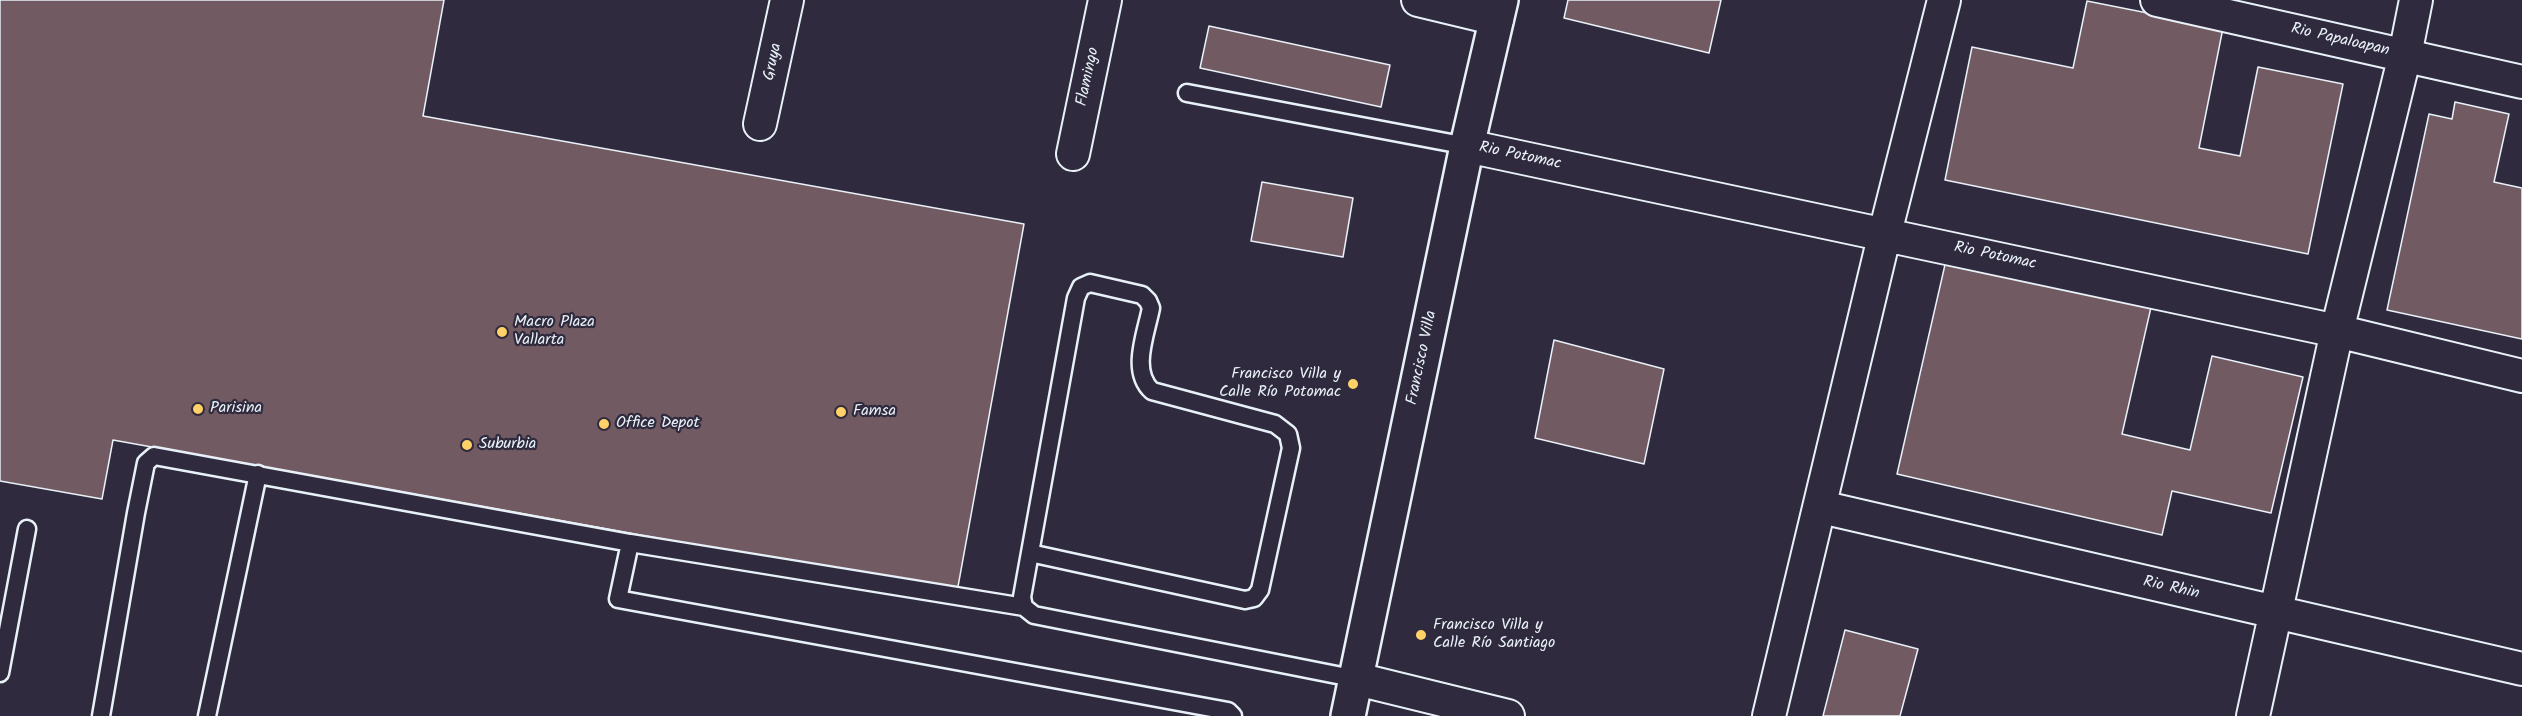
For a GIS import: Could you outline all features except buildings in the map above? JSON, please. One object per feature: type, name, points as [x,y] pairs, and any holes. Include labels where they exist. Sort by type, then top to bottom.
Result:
[{"type":"street","name":"Gruya","points":[[760,124],[787,0]]},
{"type":"street","name":"Flamingo","points":[[1073,154],[1105,0]]},
{"type":"street","points":[[1418,0],[1499,9]]},
{"type":"street","points":[[1769,716],[1885,233],[1944,0]]},
{"type":"street","name":"Rio Papaloapan","points":[[2157,0],[2522,82]]},
{"type":"street","points":[[2253,716],[2337,331],[2405,55],[2416,0]]},
{"type":"street","name":"Francisco Villa","points":[[1348,716],[1467,146],[1499,9]]},
{"type":"street","name":"Rio Potomac","points":[[1467,146],[1885,233],[2337,331],[2522,376]]},
{"type":"street","name":"Rio Rhin","points":[[1821,507],[2522,669]]},
{"type":"street","points":[[1357,679],[1508,716]]},
{"type":"lane","points":[[1187,93],[1467,146]]},
{"type":"lane","points":[[1024,607],[1022,597],[1076,298],[1081,287],[1090,283],[1142,295],[1148,301],[1150,308],[1140,375],[1144,384],[1152,391],[1275,424],[1288,434],[1291,448],[1260,590],[1254,598],[1245,600],[1030,553]]},
{"type":"lane","points":[[101,716],[136,513],[149,458],[159,456],[630,543],[1024,607],[1034,615],[1357,679]]},
{"type":"lane","points":[[207,716],[258,474]]},
{"type":"lane","points":[[0,673],[27,529]]},
{"type":"lane","points":[[630,543],[618,599],[1228,711],[1233,716]]},
{"type":"place","name":"Macro Plaza Vallarta","points":[[502,332]]},
{"type":"place","name":"Francisco Villa y Calle Río Potomac","points":[[1353,384]]},
{"type":"place","name":"Parisina","points":[[198,409]]},
{"type":"place","name":"Famsa","points":[[841,412]]},
{"type":"place","name":"Office Depot","points":[[604,424]]},
{"type":"place","name":"Suburbia","points":[[467,445]]},
{"type":"place","name":"Francisco Villa y Calle Río Santiago","points":[[1421,635]]}]
